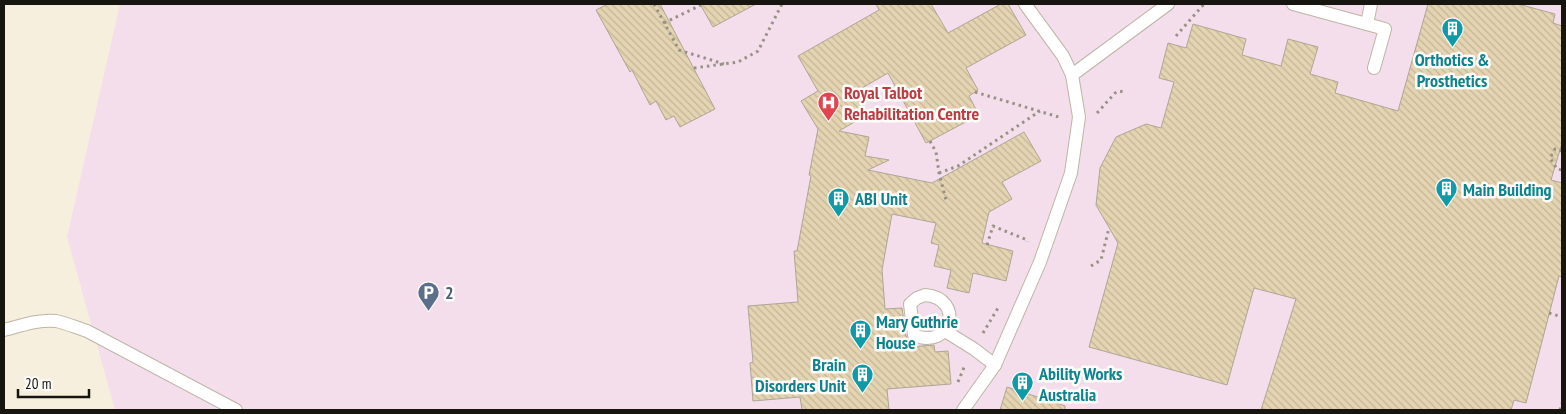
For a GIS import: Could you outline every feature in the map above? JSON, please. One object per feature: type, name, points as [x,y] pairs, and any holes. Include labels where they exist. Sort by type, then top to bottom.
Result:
[{"type":"lane","points":[[963,410],[995,365],[1040,262],[1071,173],[1079,117],[1072,75],[1063,56],[1025,4]]},
{"type":"lane","points":[[1072,75],[1168,4]]},
{"type":"lane","points":[[1293,4],[1385,29],[1374,68]]},
{"type":"lane","points":[[1368,24],[1371,4]]},
{"type":"lane","points":[[4,330],[42,321],[55,321],[87,331],[236,410]]},
{"type":"lane","points":[[945,331],[974,348],[995,365]]},
{"type":"path","points":[[654,4],[679,50],[725,64]]},
{"type":"path","points":[[694,68],[738,62],[758,51],[782,4]]},
{"type":"path","points":[[1176,36],[1204,4]]},
{"type":"path","points":[[664,22],[701,5]]},
{"type":"path","points":[[1090,116],[1096,114],[1114,93],[1119,90],[1124,92]]},
{"type":"path","points":[[975,92],[1063,118]]},
{"type":"path","points":[[939,173],[958,166],[1040,111]]},
{"type":"path","points":[[930,141],[936,152],[946,200]]},
{"type":"path","points":[[1562,150],[1555,149],[1550,158],[1557,169],[1562,170]]},
{"type":"path","points":[[988,245],[993,226],[1028,240],[1025,248]]},
{"type":"path","points":[[1091,266],[1101,260],[1109,228]]},
{"type":"path","points":[[957,386],[965,364],[999,307]]},
{"type":"path","points":[[1549,314],[1562,317]]},
{"type":"path","points":[[1560,410],[1562,403]]},
{"type":"shaded area","name":"Royal Talbot Rehabilitation Centre","points":[[120,4],[1562,4],[1562,410],[115,410],[67,237]]},
{"type":"building","points":[[608,4],[660,4],[715,109],[680,127],[674,116],[666,120],[656,101],[650,105],[632,70],[630,72],[596,10]]},
{"type":"building","points":[[700,4],[756,4],[713,27]]},
{"type":"building","points":[[876,4],[931,4],[948,33],[1001,4],[1008,4],[1026,35],[966,68],[978,90],[969,96],[979,115],[926,143],[888,73],[855,92],[868,114],[839,131],[869,137],[865,156],[889,160],[868,170],[932,183],[1024,132],[1041,161],[1002,182],[1012,199],[989,212],[982,243],[1013,251],[1006,281],[973,273],[969,293],[947,288],[951,270],[934,266],[939,245],[931,243],[936,223],[892,214],[882,270],[885,309],[902,308],[906,336],[910,342],[910,347],[934,345],[935,352],[948,351],[951,384],[887,389],[889,410],[802,410],[800,397],[753,401],[750,363],[753,362],[748,306],[798,302],[794,251],[797,251],[818,129],[801,101],[818,91],[798,56],[879,10]]},
{"type":"building","name":"Main Building","points":[[1428,4],[1518,4],[1555,14],[1553,23],[1562,26],[1562,143],[1551,180],[1562,183],[1562,277],[1559,276],[1526,403],[1514,400],[1511,410],[1261,410],[1296,299],[1254,288],[1227,385],[1089,347],[1118,243],[1096,205],[1100,168],[1116,137],[1146,124],[1161,128],[1174,82],[1159,78],[1168,43],[1186,48],[1193,24],[1246,39],[1242,55],[1281,66],[1288,39],[1318,47],[1310,74],[1338,82],[1335,93],[1398,111]]},
{"type":"building","name":"Ability Works Australia","points":[[1007,387],[1065,406],[1065,410],[1000,410]]},
{"type":"place","name":"Orthotics & Prosthetics","points":[[1452,48]]},
{"type":"place","name":"Royal Talbot Rehabilitation Centre","points":[[828,121]]},
{"type":"place","name":"Main Building","points":[[1447,208]]},
{"type":"place","name":"ABI Unit","points":[[839,217]]},
{"type":"place","name":"2","points":[[429,311]]},
{"type":"place","name":"Mary Guthrie House","points":[[860,350]]},
{"type":"place","name":"Brain Disorders Unit","points":[[862,393]]},
{"type":"place","name":"Ability Works Australia","points":[[1023,402]]}]
